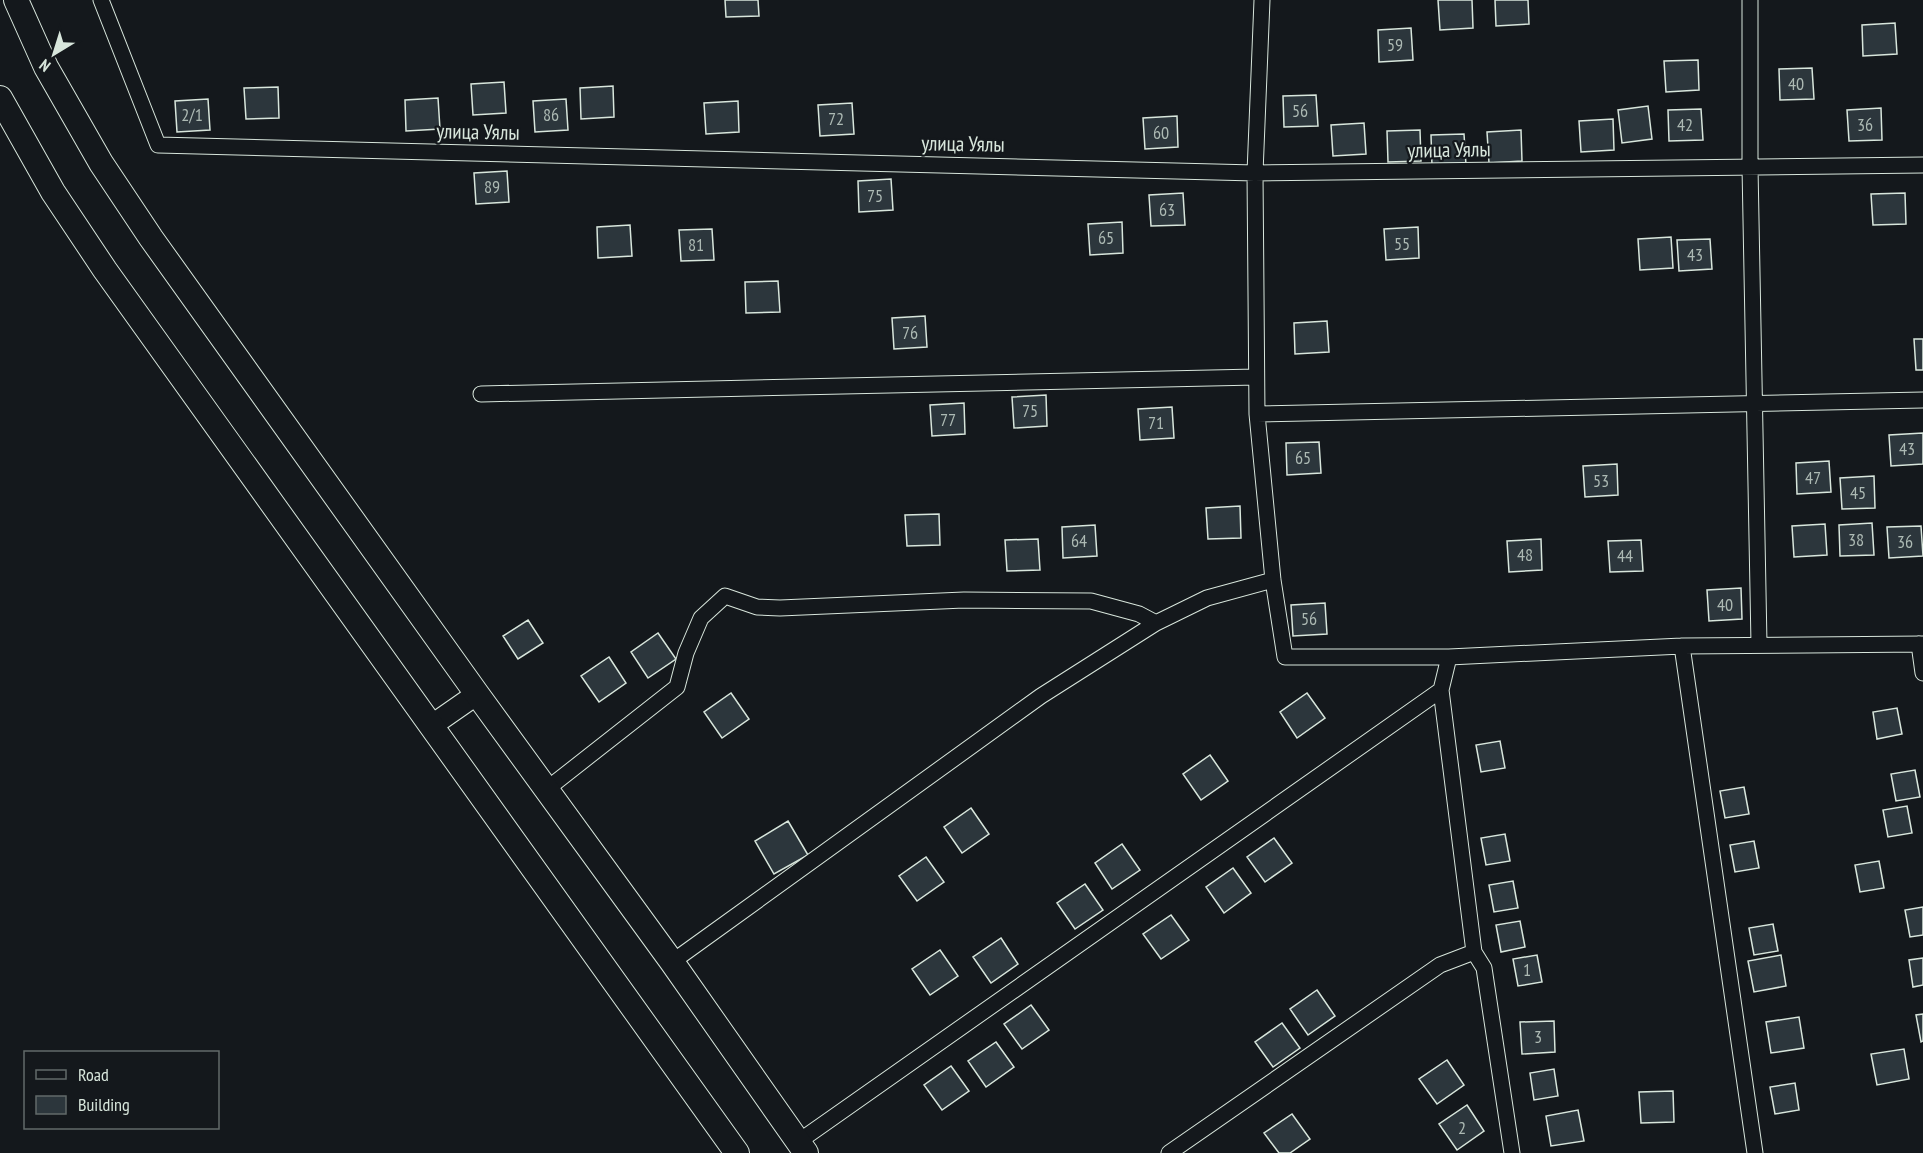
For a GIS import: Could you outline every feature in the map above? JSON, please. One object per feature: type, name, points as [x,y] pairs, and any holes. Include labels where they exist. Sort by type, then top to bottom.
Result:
[{"type":"main road","points":[[16,0],[46,67],[100,163],[165,258],[672,962],[802,1148]]},
{"type":"main road","points":[[0,98],[53,192],[99,260],[737,1153]]},
{"type":"main road","points":[[431,726],[477,694]]},
{"type":"street","name":"улица Уялы","points":[[101,0],[158,145],[1255,173],[1923,165]]},
{"type":"street","points":[[1262,0],[1255,173],[1257,414],[1273,580],[1285,657],[1449,657],[1682,646],[1921,644],[1923,673]]},
{"type":"street","points":[[1750,0],[1750,167],[1759,644]]},
{"type":"street","points":[[481,394],[1256,377]]},
{"type":"street","points":[[1257,414],[1923,400]]},
{"type":"street","points":[[672,962],[1041,696],[1156,623],[1207,598],[1273,580]]},
{"type":"street","points":[[547,789],[677,687],[686,652],[701,618],[725,596],[757,607],[780,608],[964,600],[1091,601],[1139,614],[1156,623]]},
{"type":"street","points":[[1682,646],[1755,1153]]},
{"type":"street","points":[[1449,657],[1441,690],[1474,952],[1484,968],[1512,1153]]},
{"type":"street","points":[[802,1148],[1441,690]]},
{"type":"street","points":[[1169,1153],[1440,965],[1474,952]]},
{"type":"building","points":[[725,0],[758,0],[759,16],[726,17]]},
{"type":"building","points":[[1438,0],[1472,0],[1473,28],[1440,30]]},
{"type":"building","points":[[1495,0],[1528,0],[1529,24],[1496,26]]},
{"type":"building","points":[[1895,23],[1897,54],[1863,56],[1862,25]]},
{"type":"building","points":[[1411,28],[1413,60],[1379,62],[1378,30]]},
{"type":"building","points":[[1698,60],[1699,90],[1666,92],[1664,61]]},
{"type":"building","points":[[1812,68],[1814,99],[1780,100],[1779,69]]},
{"type":"building","points":[[504,82],[506,113],[473,115],[471,84]]},
{"type":"building","points":[[613,86],[614,117],[581,119],[580,88]]},
{"type":"building","points":[[278,87],[279,118],[246,119],[244,88]]},
{"type":"building","points":[[1316,95],[1318,126],[1284,127],[1283,96]]},
{"type":"building","points":[[438,98],[440,129],[406,131],[405,100]]},
{"type":"building","points":[[208,99],[210,130],[177,132],[175,101]]},
{"type":"building","points":[[566,99],[568,130],[535,132],[533,101]]},
{"type":"building","points":[[738,101],[739,132],[706,134],[704,103]]},
{"type":"building","points":[[852,103],[854,134],[820,136],[818,105]]},
{"type":"building","points":[[1648,106],[1652,139],[1622,143],[1618,110]]},
{"type":"building","points":[[1881,108],[1882,140],[1849,141],[1847,110]]},
{"type":"building","points":[[1701,109],[1703,140],[1669,141],[1668,110]]},
{"type":"building","points":[[1177,116],[1178,147],[1145,149],[1143,118]]},
{"type":"building","points":[[1613,119],[1614,150],[1581,152],[1579,121]]},
{"type":"building","points":[[1364,123],[1366,154],[1333,156],[1331,125]]},
{"type":"building","points":[[1420,130],[1421,161],[1388,162],[1387,131]]},
{"type":"building","points":[[1521,130],[1522,161],[1489,163],[1487,132]]},
{"type":"building","points":[[1464,134],[1466,165],[1432,166],[1431,135]]},
{"type":"building","points":[[507,171],[509,202],[476,204],[474,173]]},
{"type":"building","points":[[891,179],[893,210],[859,212],[858,181]]},
{"type":"building","points":[[1183,193],[1185,225],[1151,226],[1149,195]]},
{"type":"building","points":[[1905,193],[1906,224],[1873,225],[1871,194]]},
{"type":"building","points":[[1122,222],[1123,253],[1090,255],[1088,224]]},
{"type":"building","points":[[630,225],[632,256],[598,258],[597,227]]},
{"type":"building","points":[[1418,227],[1419,258],[1386,260],[1384,229]]},
{"type":"building","points":[[712,229],[714,260],[681,261],[679,230]]},
{"type":"building","points":[[1671,237],[1673,268],[1640,270],[1638,239]]},
{"type":"building","points":[[1710,239],[1712,269],[1679,271],[1677,240]]},
{"type":"building","points":[[778,281],[780,312],[746,313],[745,282]]},
{"type":"building","points":[[925,316],[927,347],[894,349],[892,318]]},
{"type":"building","points":[[1327,321],[1329,352],[1295,354],[1294,323]]},
{"type":"building","points":[[1914,339],[1923,339],[1923,370],[1916,370]]},
{"type":"building","points":[[1046,395],[1047,426],[1014,428],[1012,397]]},
{"type":"building","points":[[964,403],[965,434],[932,436],[930,405]]},
{"type":"building","points":[[1172,407],[1174,438],[1140,440],[1138,409]]},
{"type":"building","points":[[1923,433],[1923,464],[1891,466],[1889,435]]},
{"type":"building","points":[[1319,442],[1321,473],[1287,475],[1286,443]]},
{"type":"building","points":[[1829,461],[1831,492],[1797,494],[1796,463]]},
{"type":"building","points":[[1617,464],[1618,495],[1585,497],[1583,466]]},
{"type":"building","points":[[1874,476],[1875,508],[1842,509],[1840,478]]},
{"type":"building","points":[[1240,506],[1241,538],[1208,539],[1206,508]]},
{"type":"building","points":[[939,514],[940,545],[907,546],[905,515]]},
{"type":"building","points":[[1872,523],[1874,555],[1840,556],[1839,525]]},
{"type":"building","points":[[1825,524],[1827,555],[1794,557],[1792,526]]},
{"type":"building","points":[[1095,525],[1097,556],[1063,558],[1062,527]]},
{"type":"building","points":[[1921,526],[1923,556],[1889,558],[1887,527]]},
{"type":"building","points":[[1038,539],[1040,570],[1007,571],[1005,540]]},
{"type":"building","points":[[1541,539],[1542,570],[1509,572],[1507,541]]},
{"type":"building","points":[[1641,540],[1643,571],[1610,572],[1608,541]]},
{"type":"building","points":[[1741,588],[1742,619],[1709,621],[1707,590]]},
{"type":"building","points":[[1325,603],[1327,634],[1293,636],[1291,605]]},
{"type":"building","points":[[528,620],[543,643],[518,659],[503,636]]},
{"type":"building","points":[[658,633],[676,659],[648,678],[631,652]]},
{"type":"building","points":[[609,657],[626,683],[599,702],[581,676]]},
{"type":"building","points":[[731,693],[749,719],[722,738],[704,712]]},
{"type":"building","points":[[1307,693],[1325,718],[1297,738],[1280,712]]},
{"type":"building","points":[[1897,708],[1902,734],[1877,739],[1873,712]]},
{"type":"building","points":[[1500,741],[1505,768],[1481,772],[1476,745]]},
{"type":"building","points":[[1210,755],[1228,781],[1201,800],[1183,774]]},
{"type":"building","points":[[1915,770],[1920,797],[1896,801],[1891,774]]},
{"type":"building","points":[[1744,787],[1749,814],[1725,818],[1720,791]]},
{"type":"building","points":[[1907,806],[1912,833],[1888,837],[1883,810]]},
{"type":"building","points":[[971,808],[989,834],[962,853],[944,827]]},
{"type":"building","points":[[788,821],[808,855],[774,874],[755,841]]},
{"type":"building","points":[[1505,834],[1510,861],[1486,865],[1481,838]]},
{"type":"building","points":[[1274,838],[1292,863],[1265,882],[1247,857]]},
{"type":"building","points":[[1754,841],[1759,868],[1735,872],[1730,845]]},
{"type":"building","points":[[1122,844],[1140,870],[1112,889],[1095,863]]},
{"type":"building","points":[[926,857],[944,882],[917,901],[899,876]]},
{"type":"building","points":[[1879,861],[1884,888],[1860,892],[1855,865]]},
{"type":"building","points":[[1233,868],[1251,893],[1224,913],[1206,887]]},
{"type":"building","points":[[1513,881],[1518,908],[1494,912],[1489,885]]},
{"type":"building","points":[[1085,884],[1103,910],[1075,929],[1057,903]]},
{"type":"building","points":[[1923,907],[1923,935],[1910,937],[1905,910]]},
{"type":"building","points":[[1171,915],[1189,940],[1161,959],[1143,934]]},
{"type":"building","points":[[1520,921],[1525,947],[1501,952],[1496,925]]},
{"type":"building","points":[[1773,924],[1778,951],[1754,955],[1749,928]]},
{"type":"building","points":[[1001,938],[1018,964],[991,983],[973,957]]},
{"type":"building","points":[[940,950],[958,976],[930,995],[912,969]]},
{"type":"building","points":[[1537,955],[1542,982],[1518,986],[1513,959]]},
{"type":"building","points":[[1781,955],[1786,986],[1754,992],[1748,961]]},
{"type":"building","points":[[1923,958],[1923,985],[1913,987],[1909,960]]},
{"type":"building","points":[[1317,990],[1335,1016],[1308,1035],[1290,1009]]},
{"type":"building","points":[[1031,1005],[1049,1030],[1022,1049],[1004,1024]]},
{"type":"building","points":[[1923,1014],[1923,1041],[1921,1042],[1916,1015]]},
{"type":"building","points":[[1799,1017],[1804,1048],[1771,1053],[1766,1022]]},
{"type":"building","points":[[1554,1021],[1555,1052],[1522,1054],[1520,1022]]},
{"type":"building","points":[[1282,1023],[1300,1048],[1273,1067],[1255,1042]]},
{"type":"building","points":[[996,1042],[1014,1067],[986,1087],[968,1061]]},
{"type":"building","points":[[1904,1049],[1909,1079],[1877,1085],[1871,1054]]},
{"type":"building","points":[[1447,1060],[1464,1085],[1437,1104],[1419,1079]]},
{"type":"building","points":[[951,1066],[969,1091],[942,1110],[924,1085]]},
{"type":"building","points":[[1554,1069],[1558,1096],[1534,1100],[1530,1073]]},
{"type":"building","points":[[1795,1083],[1799,1110],[1775,1114],[1770,1087]]},
{"type":"building","points":[[1673,1091],[1674,1122],[1641,1123],[1639,1092]]},
{"type":"building","points":[[1467,1105],[1484,1131],[1457,1150],[1439,1124]]},
{"type":"building","points":[[1578,1110],[1584,1141],[1551,1146],[1546,1116]]},
{"type":"building","points":[[1292,1114],[1310,1139],[1290,1153],[1279,1153],[1264,1133]]}]
